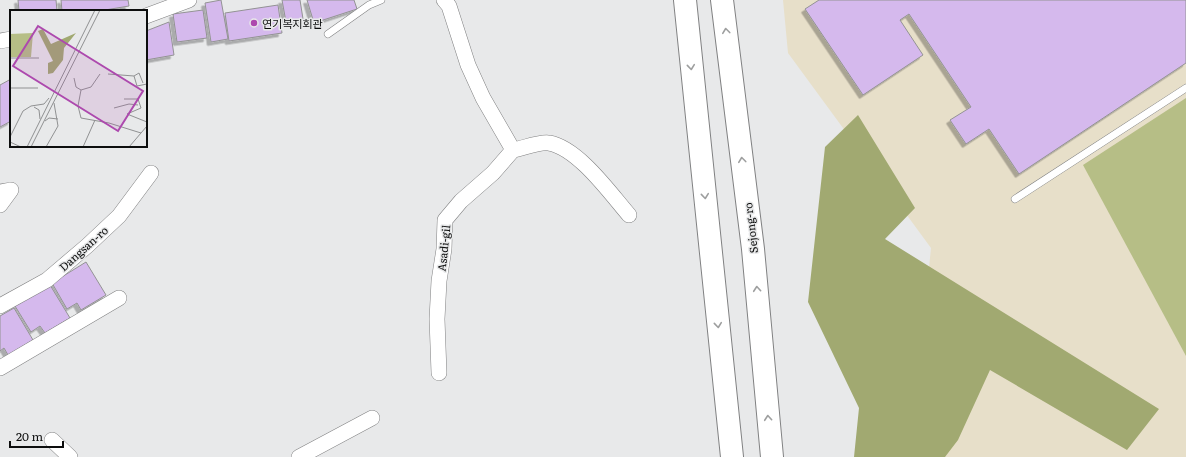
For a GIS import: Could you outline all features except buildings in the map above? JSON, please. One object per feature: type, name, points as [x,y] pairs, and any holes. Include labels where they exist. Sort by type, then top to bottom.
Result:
[{"type":"highway","points":[[685,0],[732,457]]},
{"type":"highway","name":"Sejong-ro","points":[[722,0],[753,249],[772,457]]},
{"type":"street","points":[[147,16],[189,0]]},
{"type":"street","points":[[444,0],[449,6],[468,65],[483,98],[513,150],[549,142],[567,151],[588,166],[629,215]]},
{"type":"street","points":[[0,41],[10,39]]},
{"type":"street","name":"Asadi-gil","points":[[438,372],[437,319],[439,281],[444,249],[445,220],[461,201],[493,173],[513,150]]},
{"type":"street","name":"Dangsan-ro","points":[[0,306],[47,280],[87,246],[119,216],[151,173]]},
{"type":"street","points":[[0,192],[11,190],[0,205]]},
{"type":"street","points":[[0,368],[120,298]]},
{"type":"street","points":[[299,457],[372,418]]},
{"type":"street","points":[[52,440],[70,457]]},
{"type":"lane","points":[[328,34],[369,5],[381,0]]},
{"type":"lane","points":[[1015,200],[1186,88]]},
{"type":"shaded area","points":[[783,0],[1186,0],[1186,457],[910,457],[931,248],[788,53]]},
{"type":"green space","points":[[1186,98],[1186,356],[1083,165]]},
{"type":"green space","points":[[858,115],[915,208],[885,239],[1159,409],[1127,450],[990,370],[958,440],[945,457],[854,457],[859,408],[808,302],[825,147]]},
{"type":"place","name":"연기복지회관","points":[[254,23]]}]
